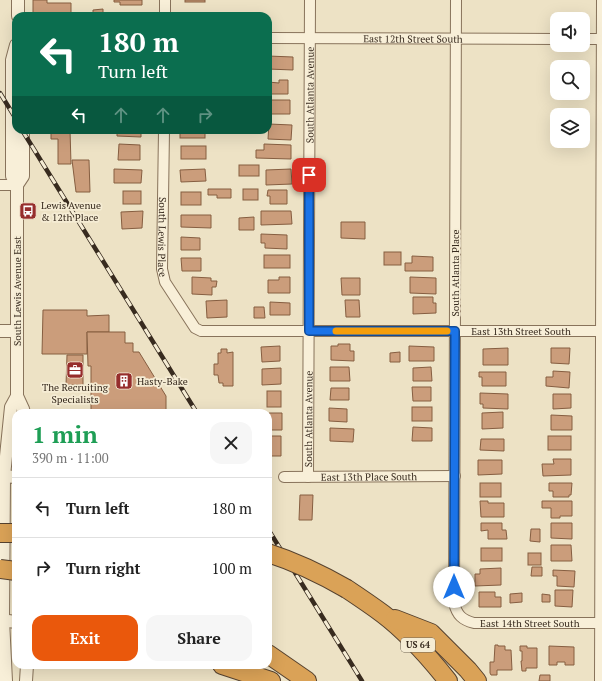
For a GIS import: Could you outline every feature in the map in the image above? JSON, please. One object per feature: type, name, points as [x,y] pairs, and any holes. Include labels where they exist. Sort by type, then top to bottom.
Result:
[{"type":"highway","points":[[0,533],[12,533]]},
{"type":"highway","name":"US 64","points":[[272,554],[319,573],[383,614],[427,655],[448,681]]},
{"type":"highway","points":[[0,569],[12,570]]},
{"type":"highway","points":[[383,614],[431,633],[477,681]]},
{"type":"highway","points":[[272,657],[307,681]]},
{"type":"highway","points":[[234,669],[271,681]]},
{"type":"street","points":[[18,0],[18,12]]},
{"type":"street","points":[[165,0],[165,12]]},
{"type":"street","name":"South Atlanta Avenue","points":[[308,477],[310,0]]},
{"type":"street","name":"South Atlanta Place","points":[[456,0],[454,603],[460,617]]},
{"type":"street","points":[[600,681],[602,0]]},
{"type":"street","name":"East 12th Street South","points":[[272,38],[550,39]]},
{"type":"street","points":[[590,39],[602,39]]},
{"type":"street","name":"South Lewis Avenue East","points":[[12,60],[12,176],[17,185],[17,396],[24,409]]},
{"type":"street","name":"South Lewis Avenue East","points":[[17,185],[23,176],[23,134]]},
{"type":"street","name":"South Lewis Place","points":[[164,134],[162,269],[165,282],[195,328],[201,331]]},
{"type":"street","points":[[0,185],[17,185]]},
{"type":"street","name":"East 13th Street South","points":[[201,331],[601,330]]},
{"type":"street","points":[[0,331],[17,331]]},
{"type":"street","name":"South Lewis Avenue East","points":[[6,681],[1,620],[2,476],[11,407],[17,396]]},
{"type":"street","points":[[2,476],[12,477]]},
{"type":"street","name":"East 13th Place South","points":[[284,477],[455,476]]},
{"type":"street","name":"East 14th Street South","points":[[460,617],[466,621],[474,623],[601,623]]},
{"type":"street","points":[[1,620],[12,621]]},
{"type":"street","points":[[26,681],[27,669]]},
{"type":"building","points":[[33,0],[47,0],[47,3],[71,3],[71,12],[33,12]]},
{"type":"building","points":[[114,0],[142,0],[142,5],[120,5],[120,2],[114,2]]},
{"type":"building","points":[[185,0],[205,0],[205,2],[185,2]]},
{"type":"building","points":[[103,9],[103,12],[93,12],[93,10]]},
{"type":"building","points":[[272,56],[293,57],[293,70],[272,69]]},
{"type":"building","points":[[279,80],[288,80],[288,94],[272,94],[272,82],[279,83]]},
{"type":"building","points":[[272,100],[290,100],[290,114],[272,114]]},
{"type":"building","points":[[272,124],[292,125],[291,140],[268,139],[268,134],[272,134]]},
{"type":"building","points":[[51,134],[70,134],[71,164],[58,164],[58,139],[51,139]]},
{"type":"building","points":[[117,134],[141,134],[141,137],[117,136]]},
{"type":"building","points":[[180,134],[205,134],[205,138],[180,138]]},
{"type":"building","points":[[119,144],[140,145],[140,160],[118,160]]},
{"type":"building","points":[[264,144],[291,145],[291,159],[256,158],[256,150],[264,150]]},
{"type":"building","points":[[181,146],[206,146],[206,159],[181,159]]},
{"type":"building","points":[[72,160],[89,160],[90,192],[76,192]]},
{"type":"building","points":[[239,165],[259,165],[259,176],[239,176]]},
{"type":"building","points":[[114,169],[142,170],[141,183],[114,183]]},
{"type":"building","points":[[205,169],[206,181],[181,182],[180,170]]},
{"type":"building","points":[[291,169],[292,184],[266,185],[266,170]]},
{"type":"building","points":[[208,189],[231,189],[231,198],[217,198],[217,195],[208,195]]},
{"type":"building","points":[[243,189],[258,189],[258,200],[243,200]]},
{"type":"building","points":[[268,190],[287,190],[287,204],[270,204],[270,196],[267,196]]},
{"type":"building","points":[[123,191],[141,191],[141,204],[123,204]]},
{"type":"building","points":[[181,192],[201,192],[201,205],[181,205]]},
{"type":"building","points":[[143,211],[142,228],[122,229],[121,212]]},
{"type":"building","points":[[261,211],[291,211],[292,224],[261,225]]},
{"type":"building","points":[[181,215],[211,215],[211,228],[181,227]]},
{"type":"building","points":[[254,217],[254,230],[239,230],[239,218]]},
{"type":"building","points":[[341,222],[365,222],[365,239],[341,238]]},
{"type":"building","points":[[261,234],[287,235],[287,249],[265,248],[265,243],[261,243]]},
{"type":"building","points":[[181,237],[200,238],[200,250],[181,250]]},
{"type":"building","points":[[384,252],[401,252],[401,265],[384,265]]},
{"type":"building","points":[[264,255],[290,255],[290,268],[264,268]]},
{"type":"building","points":[[412,256],[433,257],[433,271],[405,271],[405,263],[412,263]]},
{"type":"building","points":[[181,258],[201,258],[201,271],[182,271]]},
{"type":"building","points":[[192,277],[211,278],[211,281],[217,281],[216,287],[212,287],[212,295],[192,294]]},
{"type":"building","points":[[279,277],[290,277],[290,293],[268,293],[268,280],[279,280]]},
{"type":"building","points":[[410,277],[436,278],[436,294],[410,293]]},
{"type":"building","points":[[341,278],[360,278],[360,295],[342,295]]},
{"type":"building","points":[[413,297],[433,297],[433,303],[436,303],[436,313],[413,314]]},
{"type":"building","points":[[227,300],[227,317],[207,318],[206,301]]},
{"type":"building","points":[[345,300],[359,300],[360,317],[346,317]]},
{"type":"building","points":[[270,302],[290,303],[290,315],[270,315]]},
{"type":"building","points":[[254,307],[264,307],[265,318],[254,318]]},
{"type":"building","points":[[43,310],[87,310],[87,316],[109,315],[109,332],[87,332],[87,354],[42,354]]},
{"type":"building","name":"Hasty-Bake","points":[[87,332],[125,332],[125,343],[133,343],[133,352],[139,352],[166,396],[166,409],[91,409],[91,366],[88,366]]},
{"type":"building","points":[[338,344],[350,344],[350,351],[354,351],[354,361],[331,360],[331,346],[338,346]]},
{"type":"building","points":[[280,346],[280,361],[262,362],[261,347]]},
{"type":"building","points":[[409,346],[434,347],[434,361],[409,361]]},
{"type":"building","points":[[508,348],[508,365],[483,365],[483,349]]},
{"type":"building","points":[[551,348],[570,348],[569,364],[551,363]]},
{"type":"building","points":[[221,349],[227,349],[227,353],[233,352],[233,386],[223,386],[223,383],[219,383],[218,375],[214,375],[214,364],[218,364],[218,353],[221,353]]},
{"type":"building","points":[[400,352],[400,362],[390,362],[390,353]]},
{"type":"building","name":"The Recruiting Specialists","points":[[67,355],[83,355],[83,385],[66,385]]},
{"type":"building","points":[[330,367],[349,367],[350,381],[330,381]]},
{"type":"building","points":[[431,367],[432,381],[413,381],[413,368]]},
{"type":"building","points":[[281,368],[281,384],[262,385],[262,369]]},
{"type":"building","points":[[553,371],[570,372],[569,388],[546,386],[546,377],[553,377]]},
{"type":"building","points":[[479,372],[506,372],[506,386],[482,386],[482,377],[479,377]]},
{"type":"building","points":[[412,387],[431,387],[431,401],[413,401]]},
{"type":"building","points":[[331,388],[349,388],[349,400],[330,400]]},
{"type":"building","points":[[267,391],[281,391],[281,407],[267,407]]},
{"type":"building","points":[[480,393],[508,394],[508,409],[483,408],[483,404],[480,404]]},
{"type":"building","points":[[553,394],[571,394],[571,408],[553,409]]},
{"type":"building","points":[[412,407],[432,407],[432,421],[412,421]]},
{"type":"building","points":[[329,408],[347,409],[347,422],[329,421]]},
{"type":"building","points":[[503,412],[503,428],[482,429],[482,413]]},
{"type":"building","points":[[272,413],[282,413],[282,430],[272,430]]},
{"type":"building","points":[[551,415],[572,416],[572,430],[551,430]]},
{"type":"building","points":[[413,427],[432,428],[432,441],[412,441]]},
{"type":"building","points":[[330,428],[354,429],[353,442],[330,441]]},
{"type":"building","points":[[272,436],[281,436],[281,456],[272,456]]},
{"type":"building","points":[[548,436],[571,436],[571,450],[548,450]]},
{"type":"building","points":[[481,439],[504,439],[504,451],[480,450]]},
{"type":"building","points":[[553,459],[571,459],[571,475],[543,476],[542,464],[554,464]]},
{"type":"building","points":[[478,460],[502,460],[502,474],[478,475]]},
{"type":"building","points":[[480,483],[501,483],[501,497],[480,497]]},
{"type":"building","points":[[549,483],[572,483],[571,495],[569,495],[569,497],[553,497],[553,491],[549,491]]},
{"type":"building","points":[[300,495],[313,495],[312,520],[299,520]]},
{"type":"building","points":[[480,501],[488,501],[488,503],[504,503],[504,517],[481,517]]},
{"type":"building","points":[[542,501],[572,501],[572,516],[551,518],[551,508],[542,508]]},
{"type":"building","points":[[481,523],[502,523],[502,530],[506,530],[507,539],[488,539],[488,530],[481,531]]},
{"type":"building","points":[[551,523],[572,523],[572,539],[551,538]]},
{"type":"building","points":[[531,529],[540,529],[540,542],[530,541]]},
{"type":"building","points":[[551,545],[571,545],[572,561],[551,561]]},
{"type":"building","points":[[481,548],[502,548],[502,561],[481,561]]},
{"type":"building","points":[[528,553],[541,553],[541,565],[528,565]]},
{"type":"building","points":[[532,567],[542,567],[542,576],[531,576]]},
{"type":"building","points":[[501,568],[501,585],[475,586],[475,574],[480,574],[480,569]]},
{"type":"building","points":[[553,570],[575,571],[574,587],[557,586],[557,576],[553,576]]},
{"type":"building","points":[[555,590],[573,590],[572,607],[555,606]]},
{"type":"building","points":[[479,592],[495,592],[495,597],[501,597],[501,607],[479,607]]},
{"type":"building","points":[[522,593],[522,602],[510,603],[510,594]]},
{"type":"building","points":[[542,594],[550,595],[550,602],[542,602]]},
{"type":"building","points":[[495,645],[505,646],[505,650],[511,650],[512,670],[497,670],[497,675],[491,675],[490,662],[494,662]]},
{"type":"building","points":[[520,646],[537,648],[537,668],[526,668],[526,671],[522,671],[522,651],[520,651]]},
{"type":"building","points":[[549,646],[574,647],[574,665],[565,665],[565,662],[557,662],[557,665],[549,665]]},
{"type":"building","points":[[540,675],[550,675],[550,681],[539,681]]},
{"type":"railway","points":[[0,93],[12,112]]},
{"type":"railway","points":[[24,134],[195,409]]},
{"type":"railway","points":[[272,535],[362,681]]},
{"type":"slow traffic","points":[[336,331],[447,331]]},
{"type":"place","name":"Lewis Avenue & 12th Place","points":[[28,211]]},
{"type":"place","name":"The Recruiting Specialists","points":[[75,370]]},
{"type":"place","name":"Hasty-Bake","points":[[124,381]]},
{"type":"route","points":[[309,175],[309,331],[455,331],[454,587]]}]
